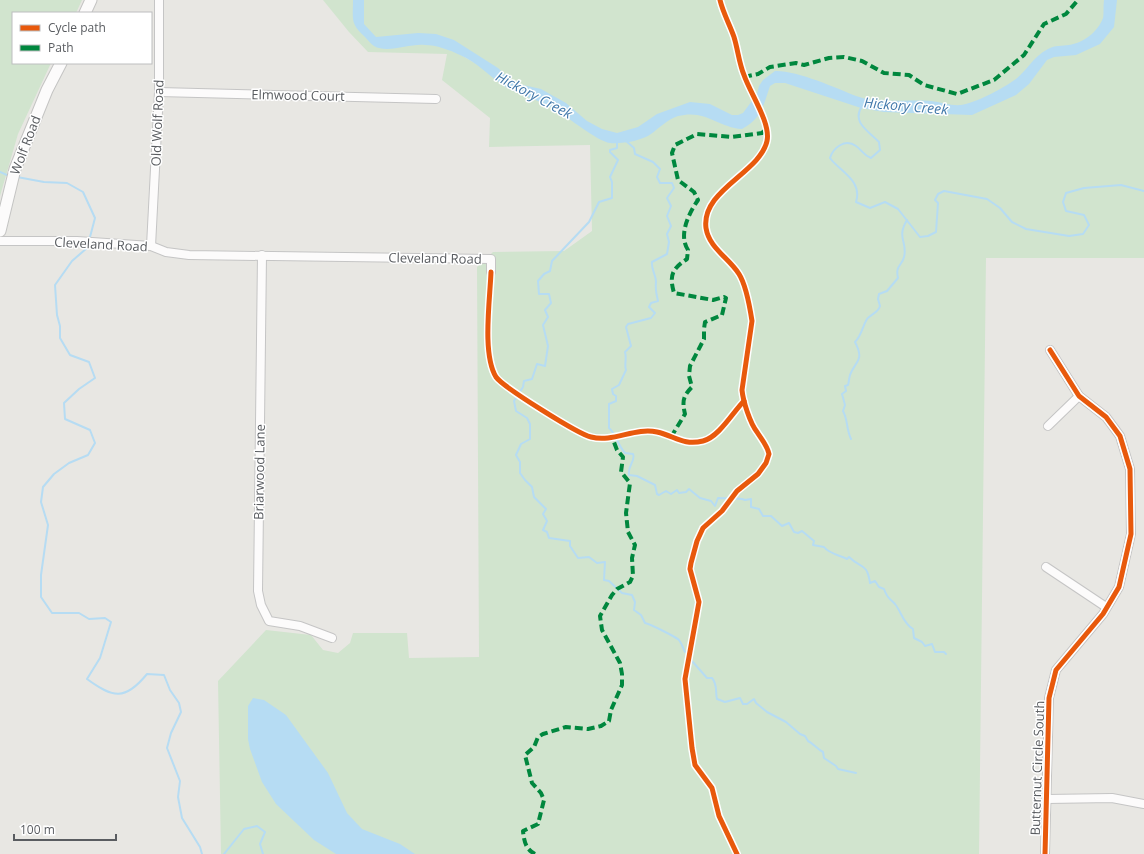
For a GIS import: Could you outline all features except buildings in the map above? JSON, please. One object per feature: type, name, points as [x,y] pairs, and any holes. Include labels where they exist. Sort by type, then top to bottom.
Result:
[{"type":"main road","points":[[85,12],[91,0]]},
{"type":"main road","name":"Wolf Road","points":[[0,231],[10,184],[15,169],[47,90],[60,64]]},
{"type":"street","name":"Old Wolf Road","points":[[151,246],[159,92],[159,0]]},
{"type":"street","name":"Elmwood Court","points":[[159,92],[436,98]]},
{"type":"street","name":"Cleveland Road","points":[[0,240],[77,241],[151,246],[166,252],[189,254],[491,259],[491,272]]},
{"type":"street","name":"Briarwood Lane","points":[[262,256],[258,591],[261,605],[268,621],[300,626],[332,638]]},
{"type":"street","name":"Butternut Circle South","points":[[1046,854],[1049,698],[1056,670],[1106,607],[1118,587],[1131,534],[1130,469],[1120,436],[1106,417],[1079,396],[1050,350]]},
{"type":"street","points":[[1048,426],[1079,396]]},
{"type":"street","points":[[1046,567],[1106,607]]},
{"type":"street","points":[[1047,799],[1112,798],[1144,804]]},
{"type":"green space","points":[[0,0],[82,0],[76,12],[12,12],[12,64],[51,64],[18,134],[0,196]]},
{"type":"green space","points":[[323,0],[1144,0],[1144,258],[986,258],[979,854],[221,854],[218,681],[266,630],[311,635],[323,650],[338,653],[350,643],[353,633],[407,633],[409,658],[479,657],[477,267],[493,252],[564,251],[592,231],[590,145],[489,147],[490,118],[442,80],[447,54],[368,52],[349,32]],"holes":[[[461,55],[465,55],[573,118],[569,118]]]},
{"type":"water","name":"Hickory Creek","points":[[353,0],[364,0],[364,24],[376,37],[418,33],[436,34],[454,40],[498,68],[514,83],[541,89],[566,103],[587,121],[602,129],[617,133],[638,127],[657,114],[690,102],[710,104],[732,115],[738,115],[743,113],[757,94],[759,86],[763,80],[775,71],[784,71],[805,76],[856,96],[873,100],[931,101],[957,105],[967,104],[1002,88],[1013,81],[1037,57],[1048,49],[1056,46],[1074,44],[1085,39],[1098,28],[1101,23],[1103,18],[1104,0],[1117,0],[1114,27],[1100,44],[1076,55],[1054,57],[1047,60],[1029,84],[1016,95],[972,115],[884,112],[861,108],[785,83],[775,83],[770,86],[758,116],[749,125],[742,129],[733,128],[704,117],[688,114],[671,119],[651,134],[642,138],[631,142],[610,143],[583,129],[550,107],[504,86],[472,61],[452,51],[429,45],[392,49],[374,46],[360,32],[353,21]]},
{"type":"water","points":[[253,698],[264,700],[286,715],[328,773],[347,813],[362,829],[400,844],[415,854],[336,854],[314,840],[276,804],[262,782],[250,749],[248,739],[248,706]]},
{"type":"waterway","name":"Hickory Creek","points":[[862,106],[859,112],[860,122],[879,142],[880,150],[871,158],[852,144],[848,143],[840,145],[830,158],[853,182],[857,194],[856,202],[870,208],[885,202],[898,209],[920,237],[928,236],[936,232],[938,203],[935,200],[938,194],[944,191],[987,199],[1000,208],[1012,222],[1026,229],[1069,236],[1083,234],[1089,225],[1084,215],[1066,211],[1063,202],[1066,193],[1084,188],[1121,185],[1144,191]]},
{"type":"waterway","points":[[625,140],[634,148],[635,154],[653,162],[660,169],[657,177],[660,183],[672,183],[674,188],[667,198],[671,206],[667,216],[671,226],[667,234],[669,242],[667,254],[652,262],[656,279],[658,301],[651,303],[649,307],[655,313],[651,318],[628,324],[626,327],[631,346],[625,352],[626,370],[619,385],[612,389],[613,394],[616,396],[616,401],[609,404],[609,428],[625,453],[633,454],[634,457],[629,469],[629,475],[637,476],[655,485],[657,494],[659,495],[666,491],[671,494],[677,490],[679,493],[686,492],[689,489],[700,498],[711,501],[715,506],[718,498],[751,499],[751,507],[759,509],[763,516],[771,516],[782,526],[789,523],[794,532],[798,533],[802,531],[814,541],[813,545],[824,547],[831,553],[847,559],[849,557],[863,567],[869,576],[870,583],[875,581],[879,587],[884,589],[905,621],[913,629],[914,638],[922,642],[925,646],[932,644],[935,652],[944,652],[946,654]]},
{"type":"waterway","points":[[617,141],[617,148],[610,150],[610,152],[618,160],[610,177],[612,182],[612,198],[599,202],[589,222],[552,261],[550,271],[544,274],[538,281],[539,294],[549,294],[551,303],[545,310],[548,317],[543,325],[548,346],[545,366],[537,364],[532,379],[524,381],[523,387],[514,401],[516,411],[527,418],[530,424],[530,439],[521,444],[516,455],[520,462],[520,473],[532,487],[534,497],[546,509],[543,514],[547,521],[543,530],[547,532],[549,538],[570,541],[570,546],[578,558],[589,557],[597,563],[605,562],[604,580],[609,581],[622,593],[632,595],[635,602],[634,610],[641,615],[645,623],[677,638],[685,652]]},
{"type":"waterway","points":[[0,172],[9,176]]},
{"type":"waterway","points":[[17,177],[44,182],[67,183],[83,192],[95,218],[90,237]]},
{"type":"waterway","points":[[851,439],[843,411],[845,405],[842,394],[846,391],[845,386],[848,385],[850,375],[859,357],[858,348],[855,342],[859,337],[867,319],[879,308],[879,294],[887,291],[898,278],[897,270],[903,260],[905,252],[902,231],[907,220]]},
{"type":"waterway","points":[[87,248],[72,261],[55,285],[60,338],[70,355],[89,362],[95,378],[79,389],[64,403],[65,419],[90,430],[95,443],[88,455],[69,463],[54,474],[43,487],[41,502],[48,525],[41,575],[41,597],[52,613],[79,613],[89,619],[105,618],[111,622],[100,658],[87,679],[96,685],[104,690],[118,694],[132,689],[147,674],[164,675],[170,690],[179,703],[181,712],[171,733],[167,748],[180,781],[178,797],[182,818],[200,847],[202,854]]},
{"type":"waterway","points":[[692,661],[707,678],[712,678],[714,681],[717,699],[725,702],[740,698],[743,704],[747,704],[754,699],[756,703],[767,712],[786,722],[800,734],[805,736],[808,741],[823,752],[824,758],[838,769],[856,773]]},
{"type":"waterway","points":[[224,854],[244,829],[257,826],[265,832],[260,844],[263,854]]},
{"type":"marked path","points":[[744,77],[758,74],[770,67],[796,63],[804,65],[829,58],[844,57],[862,61],[884,73],[909,75],[924,85],[957,94],[994,80],[1024,55],[1044,24],[1066,14],[1078,0]]},
{"type":"marked path","points":[[671,437],[685,414],[684,399],[692,387],[689,376],[690,366],[704,339],[705,322],[722,315],[726,298],[724,297],[713,300],[674,293],[672,282],[673,273],[675,269],[687,259],[688,250],[685,244],[684,231],[691,211],[698,200],[694,192],[678,180],[672,153],[675,145],[697,134],[732,137],[762,133],[766,129]]},
{"type":"marked path","points":[[535,854],[527,847],[523,831],[538,824],[544,800],[541,793],[532,783],[525,755],[534,747],[538,737],[543,734],[566,727],[588,729],[601,726],[609,721],[611,710],[622,685],[620,663],[602,630],[600,616],[612,595],[617,589],[630,582],[633,576],[632,558],[635,545],[628,532],[626,513],[630,483],[621,472],[623,457],[617,450],[612,437]]},
{"type":"cycle path","points":[[720,0],[734,37],[742,70],[763,117],[766,126],[767,141],[762,152],[754,163],[721,192],[712,203],[707,215],[706,228],[711,241],[735,268],[746,290],[752,321],[742,390],[747,412],[754,428],[766,445],[769,454],[766,463],[758,474],[737,491],[722,511],[703,528],[697,541],[690,569],[699,602],[685,679],[695,765],[712,788],[719,816],[737,854]]},
{"type":"cycle path","points":[[491,272],[488,311],[488,341],[489,355],[496,377],[526,400],[583,434],[591,437],[608,438],[649,431],[657,432],[684,441],[703,441],[715,435],[744,401]]},
{"type":"cycle path","points":[[1045,854],[1049,698],[1056,670],[1103,614],[1119,587],[1131,534],[1130,469],[1120,436],[1106,417],[1079,396],[1050,350]]}]
